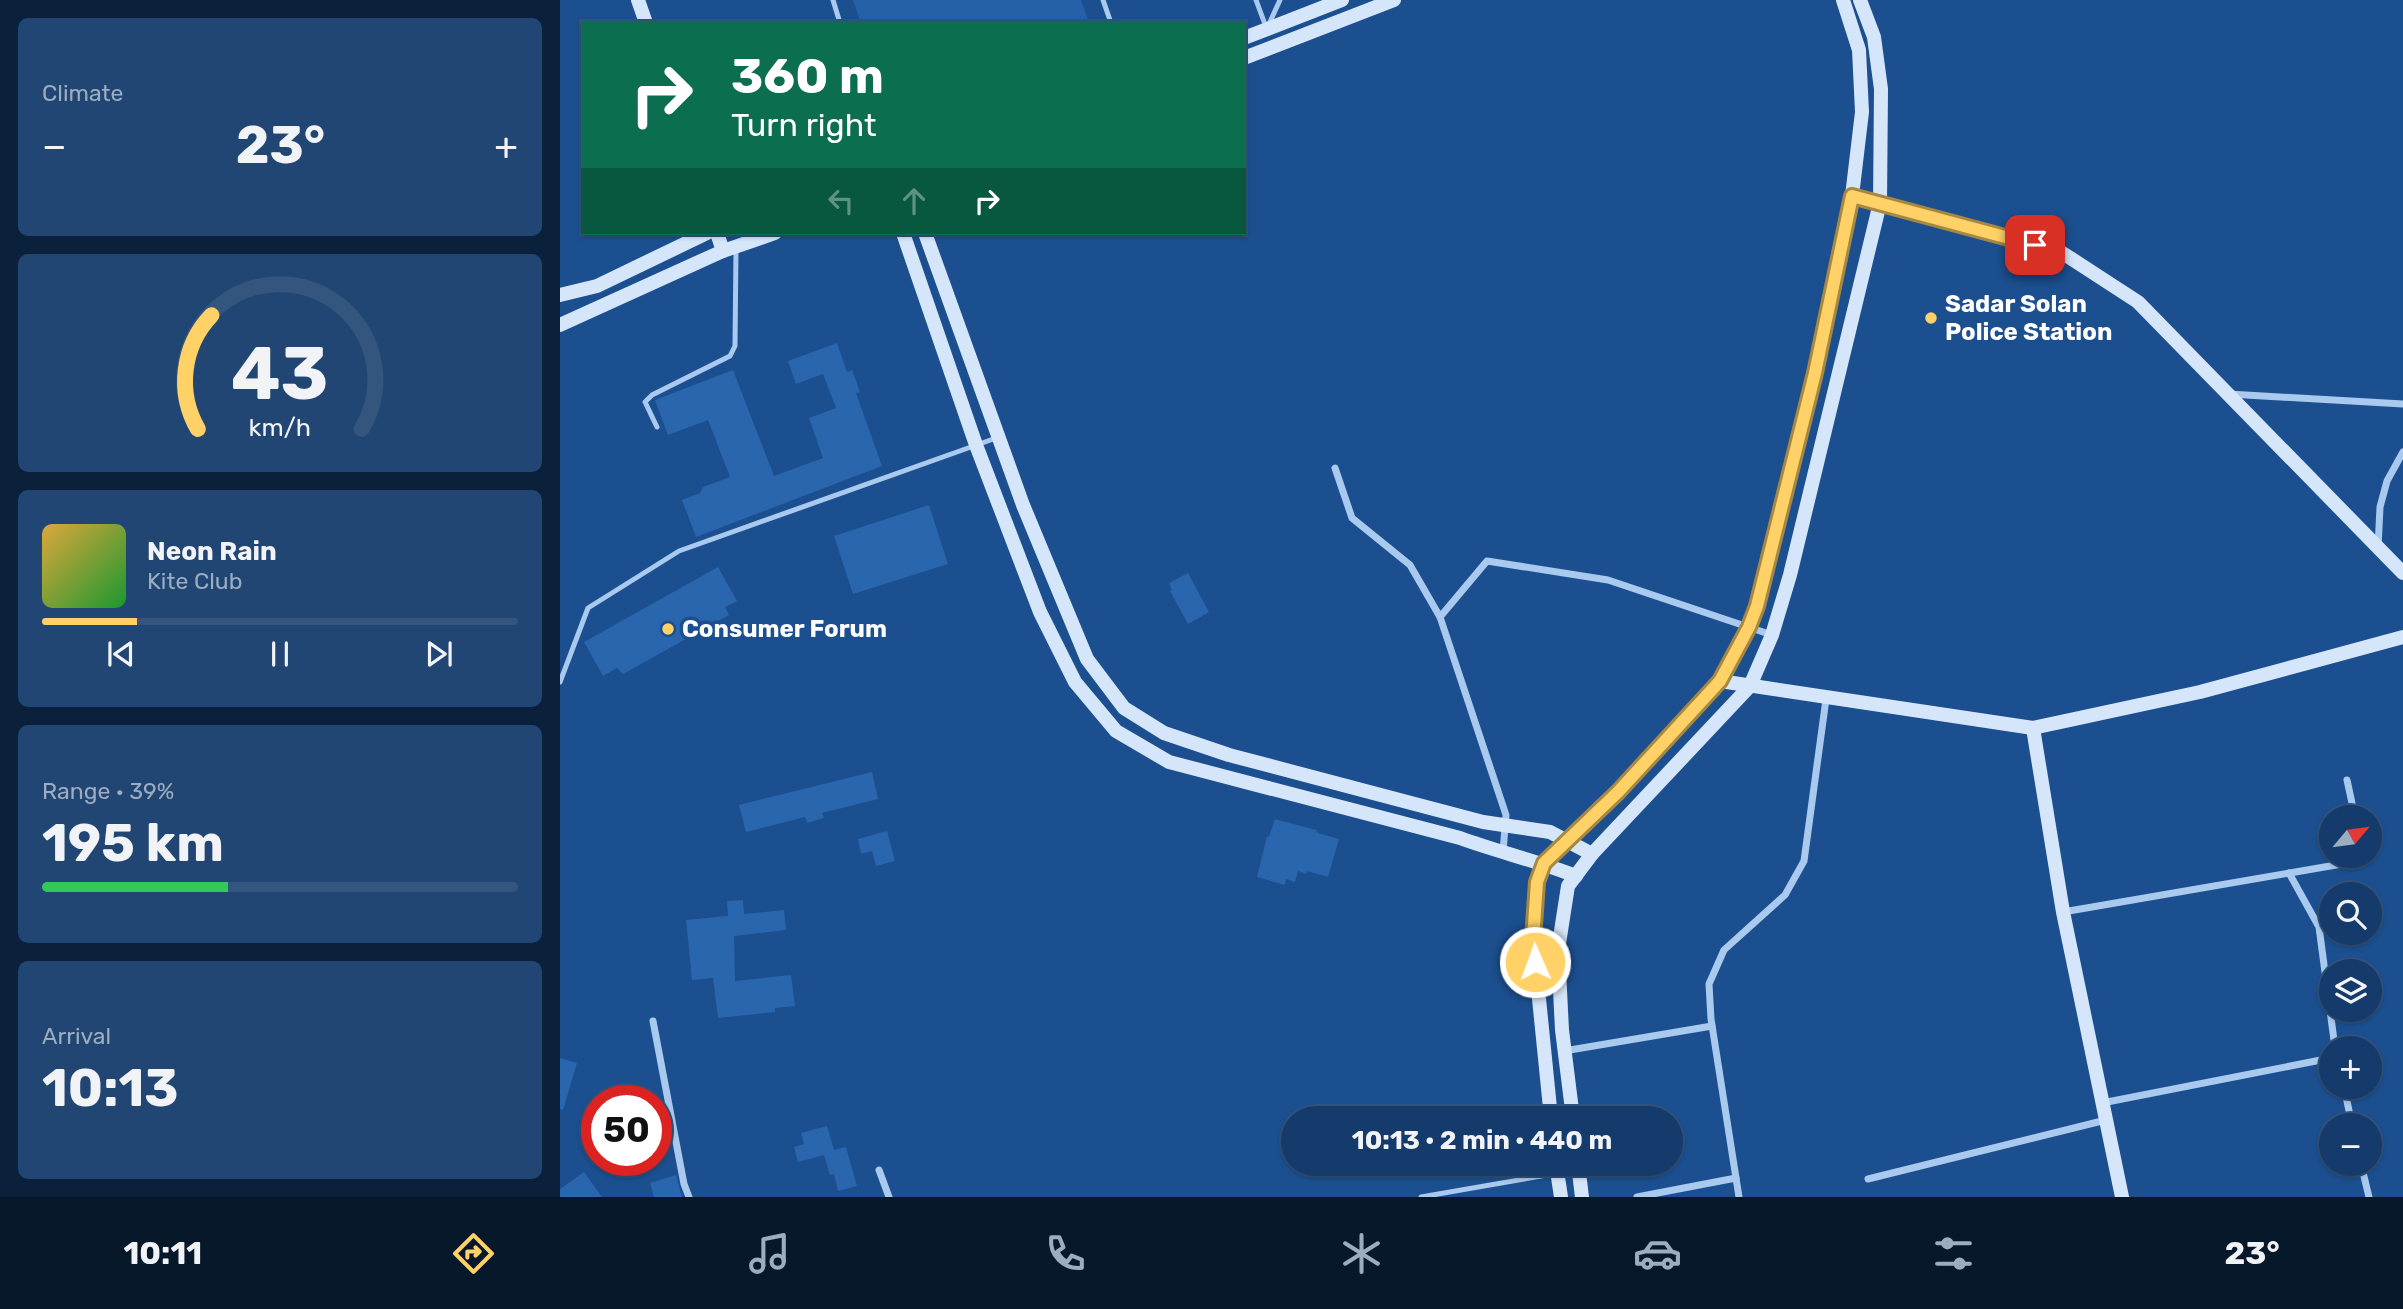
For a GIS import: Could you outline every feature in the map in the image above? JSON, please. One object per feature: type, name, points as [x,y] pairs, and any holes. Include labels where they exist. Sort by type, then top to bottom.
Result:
[{"type":"street","points":[[638,0],[645,21]]},
{"type":"street","points":[[1246,37],[1342,0]]},
{"type":"street","points":[[1246,57],[1394,0]]},
{"type":"street","points":[[1550,1106],[1533,939],[1537,882],[1544,863],[1622,788],[1720,681],[1749,627],[1757,606],[1815,373],[1852,196],[1862,112],[1859,50],[1843,0]]},
{"type":"street","points":[[1571,1106],[1564,1051],[1558,950],[1568,886],[1592,854],[1749,686],[1772,635],[1790,575],[1880,203],[1881,89],[1874,37],[1860,0]]},
{"type":"street","points":[[1852,196],[2061,252],[2138,302],[2403,573]]},
{"type":"street","points":[[560,295],[597,286],[703,235]]},
{"type":"street","points":[[719,235],[730,249]]},
{"type":"street","points":[[560,325],[730,249],[769,235]]},
{"type":"street","points":[[904,235],[975,445],[1040,612],[1075,682],[1116,731],[1169,762],[1460,838],[1503,854],[1544,863],[1576,876]]},
{"type":"street","points":[[926,235],[1023,505],[1087,659],[1124,708],[1164,733],[1229,755],[1483,822],[1550,832],[1592,854]]},
{"type":"street","points":[[2228,394],[2403,404]]},
{"type":"street","points":[[2378,548],[2380,507],[2387,481],[2403,452]]},
{"type":"street","points":[[1335,468],[1352,518],[1410,565],[1440,617],[1506,815],[1503,854]]},
{"type":"street","points":[[1440,617],[1487,561],[1608,580],[1772,635]]},
{"type":"street","points":[[1720,681],[2033,728],[2200,692],[2403,637]]},
{"type":"street","points":[[1739,1197],[1712,1026],[1709,984],[1724,950],[1785,895],[1804,861],[1826,699]]},
{"type":"street","points":[[2033,728],[2063,912],[2122,1197]]},
{"type":"street","points":[[2347,780],[2353,805]]},
{"type":"street","points":[[2063,912],[2319,868]]},
{"type":"street","points":[[2289,873],[2319,927],[2334,1036]]},
{"type":"street","points":[[653,1021],[684,1184],[689,1197]]},
{"type":"street","points":[[1564,1051],[1712,1026]]},
{"type":"street","points":[[2102,1103],[2319,1060]]},
{"type":"street","points":[[1868,1179],[2106,1120]]},
{"type":"street","points":[[879,1170],[889,1197]]},
{"type":"street","points":[[1558,1176],[1561,1197]]},
{"type":"street","points":[[1579,1176],[1582,1197]]},
{"type":"street","points":[[2364,1176],[2369,1197]]},
{"type":"street","points":[[1637,1197],[1735,1178]]},
{"type":"lane","points":[[832,0],[839,21]]},
{"type":"lane","points":[[1103,0],[1110,21]]},
{"type":"lane","points":[[1256,0],[1267,30]]},
{"type":"lane","points":[[1267,30],[1280,0]]},
{"type":"lane","points":[[657,427],[645,402],[652,395],[730,356],[735,346],[730,249]]},
{"type":"lane","points":[[560,682],[588,608],[679,551],[999,437]]},
{"type":"lane","points":[[1421,1197],[1519,1176]]},
{"type":"shaded area","points":[[853,0],[1081,0],[1088,21],[860,21]]},
{"type":"building","points":[[837,343],[847,372],[852,370],[860,392],[856,393],[882,466],[696,537],[682,500],[700,493],[703,487],[730,477],[708,420],[668,435],[655,400],[733,370],[774,476],[823,458],[809,418],[836,408],[823,374],[796,384],[788,361]]},
{"type":"building","points":[[929,505],[948,564],[853,594],[834,536]]},
{"type":"building","points":[[718,567],[737,601],[725,607],[729,615],[623,674],[617,668],[603,676],[584,642]]},
{"type":"building","points":[[1188,573],[1209,612],[1188,624],[1170,591],[1172,590],[1169,583]]},
{"type":"building","points":[[872,772],[878,799],[822,813],[824,818],[807,823],[805,817],[746,832],[739,805]]},
{"type":"building","points":[[1275,819],[1339,839],[1328,877],[1298,871],[1295,882],[1286,879],[1285,885],[1257,877],[1267,836],[1269,837]]},
{"type":"building","points":[[887,831],[895,861],[876,866],[872,851],[861,854],[858,839]]},
{"type":"building","points":[[743,900],[744,914],[784,910],[786,930],[734,936],[735,981],[791,975],[795,1006],[775,1008],[775,1012],[718,1018],[713,978],[692,980],[686,920],[728,916],[727,901]]},
{"type":"building","points":[[560,1058],[577,1063],[563,1110],[560,1109]]},
{"type":"building","points":[[827,1126],[834,1150],[846,1147],[857,1186],[838,1191],[834,1174],[830,1175],[824,1155],[798,1162],[794,1147],[804,1144],[801,1133]]},
{"type":"building","points":[[581,1174],[587,1176],[602,1197],[560,1197],[560,1189]]},
{"type":"building","points":[[676,1175],[682,1197],[654,1197],[650,1183]]},
{"type":"place","name":"Sadar Solan Police Station","points":[[1931,318]]},
{"type":"place","name":"Consumer Forum","points":[[668,629]]},
{"type":"route","points":[[1535,962],[1533,939],[1537,882],[1544,863],[1618,792],[1720,681],[1749,627],[1757,606],[1815,373],[1852,196],[2035,245]]}]
